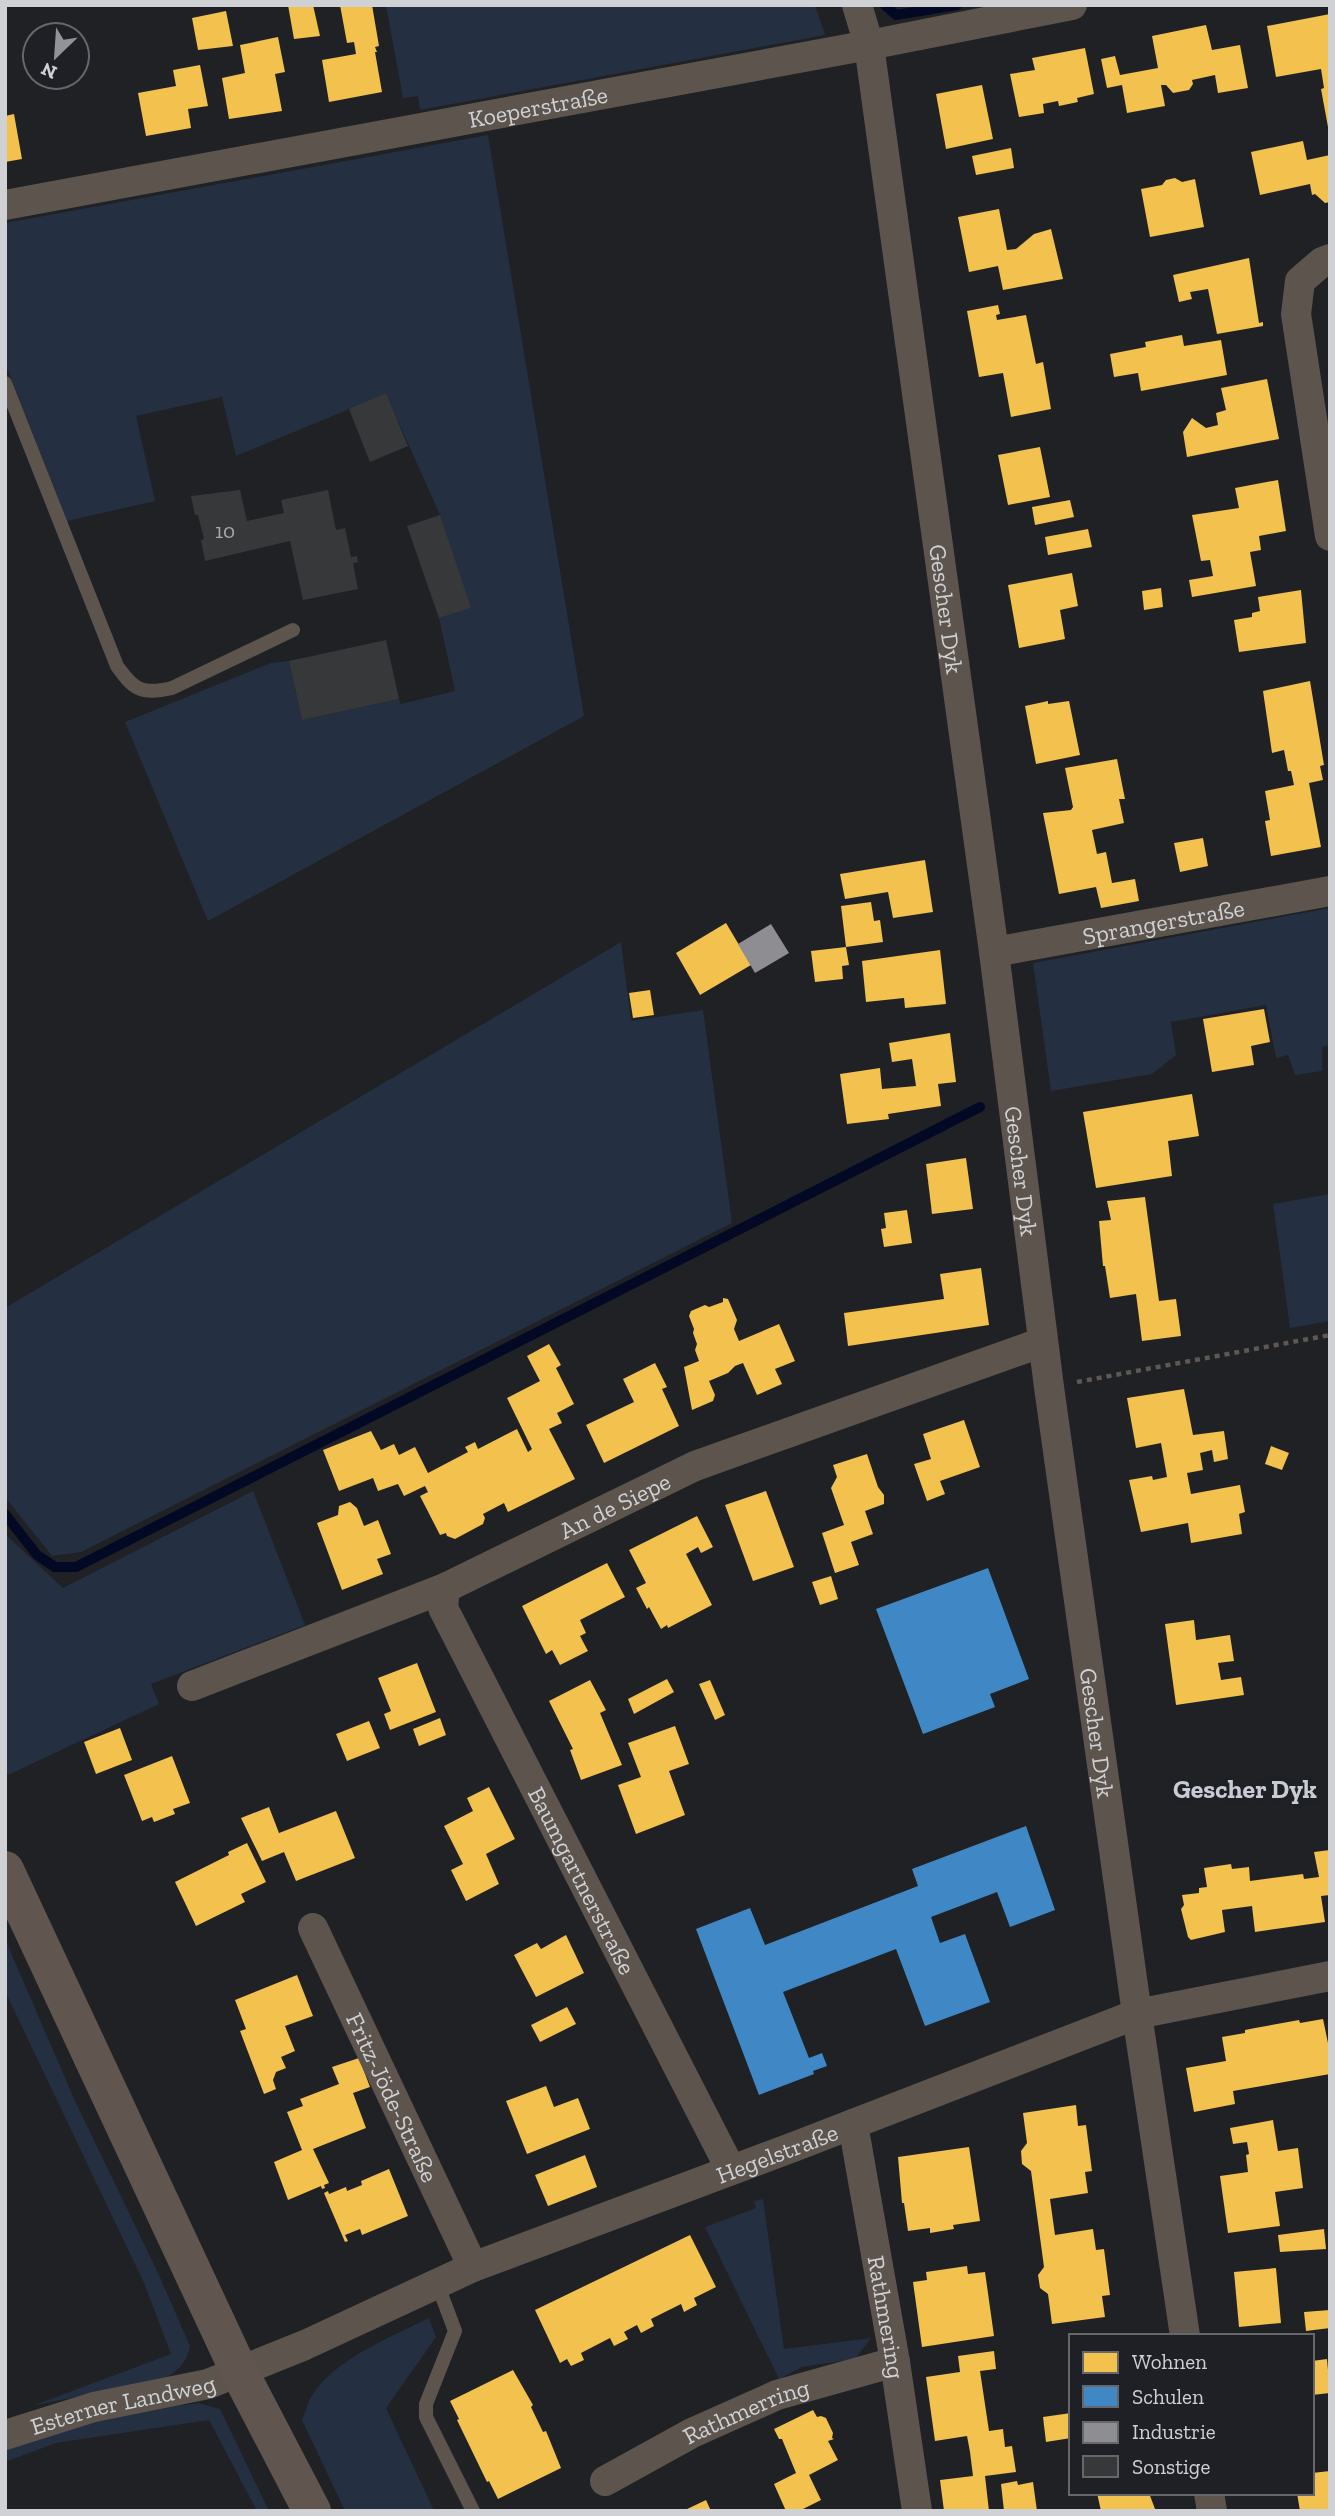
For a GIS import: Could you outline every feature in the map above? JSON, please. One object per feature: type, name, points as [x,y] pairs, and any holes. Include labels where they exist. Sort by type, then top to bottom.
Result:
[{"type":"main road","points":[[5,1870],[239,2371],[312,2511]]},
{"type":"street","name":"Gescher Dyk","points":[[857,5],[869,45],[994,952],[1049,1387],[1185,2334]]},
{"type":"street","name":"Koeperstraße","points":[[5,205],[1072,5]]},
{"type":"street","points":[[1330,259],[1322,262],[1300,281],[1296,314],[1330,536]]},
{"type":"street","name":"Sprangerstraße","points":[[994,952],[1330,891]]},
{"type":"street","name":"An de Siepe","points":[[192,1686],[444,1588],[695,1466],[1044,1342]]},
{"type":"street","name":"Baumgartnerstraße","points":[[444,1588],[443,1608],[731,2170]]},
{"type":"street","name":"Fritz-Jöde-Straße","points":[[313,1928],[473,2267]]},
{"type":"street","name":"Hegelstraße","points":[[239,2371],[304,2345],[473,2267],[1137,2014],[1330,1976]]},
{"type":"street","name":"Rathmering","points":[[853,2124],[895,2362],[917,2511]]},
{"type":"street","name":"Rathmerring","points":[[605,2481],[692,2433],[758,2403],[825,2380],[895,2362]]},
{"type":"street","name":"Esterner Landweg","points":[[5,2435],[94,2407],[208,2384],[239,2371]]},
{"type":"lane","points":[[5,383],[117,666],[129,684],[140,690],[156,692],[172,688],[293,630]]},
{"type":"lane","points":[[437,2283],[455,2331],[426,2404],[426,2417],[473,2511]]},
{"type":"path","points":[[1049,1387],[1330,1335]]},
{"type":"shaded area","points":[[386,5],[815,5],[825,35],[420,110],[418,96],[403,98]]},
{"type":"shaded area","points":[[488,135],[584,716],[208,921],[125,722],[271,663],[289,661],[302,720],[399,699],[401,704],[455,691],[439,618],[470,608],[440,515],[386,394],[236,456],[222,397],[136,416],[155,501],[67,521],[5,363],[5,223]]},
{"type":"shaded area","points":[[1330,908],[1330,1045],[1322,1047],[1322,1071],[1295,1075],[1288,1055],[1276,1058],[1266,1005],[1171,1022],[1176,1055],[1152,1074],[1051,1091],[1033,963]]},
{"type":"shaded area","points":[[621,942],[631,1021],[703,1010],[732,1223],[81,1552],[52,1556],[5,1497],[5,1308]]},
{"type":"shaded area","points":[[1330,1194],[1330,1321],[1290,1328],[1273,1204]]},
{"type":"shaded area","points":[[253,1491],[305,1625],[151,1684],[159,1704],[8,1775],[5,1769],[5,1534],[63,1588]]},
{"type":"shaded area","points":[[5,1939],[75,2101],[190,2346],[182,2365],[166,2378],[32,2406],[171,2354],[144,2283],[5,1991]]},
{"type":"shaded area","points":[[763,2199],[784,2349],[871,2338],[855,2359],[802,2367],[779,2379],[705,2227],[756,2208],[754,2201]]},
{"type":"shaded area","points":[[429,2318],[436,2337],[386,2408],[434,2511],[345,2511],[302,2420],[309,2401],[319,2385],[347,2361]]},
{"type":"shaded area","points":[[199,2403],[220,2409],[269,2511],[257,2511],[209,2420],[56,2443],[5,2462],[5,2447],[62,2427],[146,2409]]},
{"type":"building: Wohnen","points":[[288,5],[313,5],[320,36],[294,39]]},
{"type":"building: Wohnen","points":[[340,5],[372,5],[379,46],[375,47],[375,52],[382,92],[329,102],[322,60],[356,54],[354,42],[347,43]]},
{"type":"building: Wohnen","points":[[226,11],[233,46],[198,50],[192,18]]},
{"type":"building: Wohnen","points":[[1330,14],[1328,127],[1321,89],[1324,88],[1321,69],[1276,77],[1267,26]]},
{"type":"building: Wohnen","points":[[1206,25],[1212,50],[1240,45],[1248,88],[1218,93],[1215,75],[1192,80],[1193,84],[1189,90],[1173,93],[1166,85],[1161,85],[1165,106],[1127,113],[1122,85],[1107,88],[1101,59],[1115,56],[1120,75],[1158,68],[1152,36]]},
{"type":"building: Wohnen","points":[[278,37],[285,72],[275,74],[282,111],[229,119],[222,78],[245,73],[240,45]]},
{"type":"building: Wohnen","points":[[1085,48],[1094,94],[1077,98],[1078,102],[1059,106],[1058,101],[1043,104],[1044,113],[1019,117],[1010,74],[1035,70],[1032,58]]},
{"type":"building: Wohnen","points":[[200,65],[208,106],[188,109],[191,128],[146,136],[138,93],[176,86],[173,70]]},
{"type":"building: Wohnen","points":[[982,85],[993,139],[946,149],[936,94]]},
{"type":"building: Wohnen","points":[[14,114],[22,159],[5,162],[5,116]]},
{"type":"building: Wohnen","points":[[1303,141],[1307,160],[1330,155],[1330,202],[1325,203],[1315,194],[1312,195],[1310,184],[1260,195],[1251,152]]},
{"type":"building: Wohnen","points":[[1011,148],[1014,168],[976,175],[972,156]]},
{"type":"building: Wohnen","points":[[1175,178],[1182,182],[1195,179],[1204,227],[1150,237],[1141,189],[1162,185],[1166,180]]},
{"type":"building: Wohnen","points":[[999,209],[1007,250],[1016,249],[1034,234],[1051,229],[1063,279],[1003,290],[998,266],[969,272],[958,217]]},
{"type":"building: Wohnen","points":[[1249,258],[1259,323],[1263,322],[1263,326],[1217,334],[1208,289],[1190,292],[1192,299],[1179,302],[1173,275]]},
{"type":"building: Wohnen","points":[[998,305],[1000,314],[996,315],[997,320],[1026,315],[1036,364],[1043,362],[1051,409],[1011,417],[1003,373],[979,377],[967,311]]},
{"type":"building: Wohnen","points":[[1182,335],[1184,346],[1221,340],[1227,375],[1141,391],[1138,373],[1114,377],[1110,354],[1146,347],[1145,342]]},
{"type":"building: Wohnen","points":[[1267,379],[1279,439],[1187,457],[1183,432],[1192,418],[1206,428],[1218,425],[1216,413],[1226,410],[1221,388]]},
{"type":"building: Wohnen","points":[[1040,447],[1050,497],[1008,505],[998,455]]},
{"type":"building: Wohnen","points":[[1278,480],[1286,531],[1259,536],[1261,550],[1250,552],[1256,586],[1192,597],[1189,580],[1213,576],[1210,560],[1201,561],[1192,515],[1239,508],[1235,488]]},
{"type":"building: Wohnen","points":[[1070,500],[1074,517],[1035,525],[1032,507]]},
{"type":"building: Wohnen","points":[[1088,529],[1092,547],[1048,555],[1045,537]]},
{"type":"building: Wohnen","points":[[1072,573],[1078,606],[1060,610],[1065,639],[1019,648],[1008,585]]},
{"type":"building: Wohnen","points":[[1161,588],[1163,607],[1144,610],[1142,591]]},
{"type":"building: Wohnen","points":[[1301,590],[1306,643],[1239,652],[1234,620],[1252,617],[1252,613],[1260,611],[1258,597]]},
{"type":"building: Wohnen","points":[[1310,681],[1324,765],[1320,766],[1323,780],[1309,783],[1321,847],[1271,856],[1265,821],[1270,820],[1265,791],[1294,785],[1284,750],[1272,753],[1263,691]]},
{"type":"building: Wohnen","points":[[1048,701],[1048,704],[1069,701],[1080,755],[1036,764],[1025,706]]},
{"type":"building: Wohnen","points":[[1117,759],[1125,799],[1119,799],[1124,823],[1092,830],[1097,854],[1106,852],[1112,883],[1135,879],[1139,901],[1101,908],[1096,887],[1059,894],[1043,813],[1071,810],[1073,807],[1065,768]]},
{"type":"building: Wohnen","points":[[1203,838],[1208,866],[1180,872],[1174,843]]},
{"type":"building: Wohnen","points":[[925,860],[933,912],[893,918],[888,892],[845,899],[840,874]]},
{"type":"building: Wohnen","points":[[871,902],[874,921],[880,920],[883,942],[846,947],[841,906]]},
{"type":"building: Wohnen","points":[[726,923],[751,965],[700,995],[676,953]]},
{"type":"building: Wohnen","points":[[846,947],[849,965],[842,966],[843,979],[815,982],[811,951]]},
{"type":"building: Wohnen","points":[[940,950],[946,1004],[905,1008],[904,998],[866,1002],[862,961]]},
{"type":"building: Wohnen","points":[[650,990],[654,1015],[633,1018],[629,993]]},
{"type":"building: Wohnen","points":[[1264,1009],[1270,1042],[1251,1046],[1254,1065],[1212,1072],[1203,1019]]},
{"type":"building: Wohnen","points":[[950,1033],[956,1082],[938,1084],[941,1106],[888,1114],[889,1119],[847,1124],[840,1074],[880,1068],[882,1089],[916,1086],[912,1059],[892,1062],[889,1043]]},
{"type":"building: Wohnen","points":[[1192,1094],[1199,1136],[1168,1141],[1172,1176],[1096,1188],[1083,1112]]},
{"type":"building: Wohnen","points":[[966,1158],[973,1209],[932,1214],[926,1164]]},
{"type":"building: Wohnen","points":[[1145,1197],[1159,1301],[1176,1299],[1181,1336],[1142,1341],[1136,1294],[1110,1298],[1103,1266],[1099,1221],[1111,1220],[1107,1201]]},
{"type":"building: Wohnen","points":[[907,1210],[912,1243],[884,1247],[881,1229],[886,1228],[884,1213]]},
{"type":"building: Wohnen","points":[[981,1268],[989,1325],[848,1346],[844,1313],[944,1299],[940,1274]]},
{"type":"building: Wohnen","points":[[723,1298],[728,1299],[737,1320],[734,1329],[739,1341],[779,1324],[795,1361],[775,1369],[782,1384],[757,1395],[743,1363],[735,1366],[728,1373],[709,1381],[715,1395],[713,1401],[692,1410],[684,1367],[699,1361],[689,1316],[691,1311],[705,1305],[709,1307],[723,1302]]},
{"type":"building: Wohnen","points":[[549,1344],[561,1365],[556,1368],[574,1404],[557,1413],[562,1423],[549,1429],[575,1479],[508,1512],[504,1503],[483,1514],[483,1524],[455,1539],[446,1533],[440,1535],[420,1496],[428,1492],[425,1486],[404,1496],[398,1484],[378,1491],[373,1478],[339,1491],[323,1450],[371,1431],[381,1450],[394,1444],[399,1455],[415,1447],[428,1473],[468,1452],[465,1447],[475,1442],[478,1449],[517,1429],[528,1452],[532,1449],[507,1398],[540,1381],[527,1356]]},
{"type":"building: Wohnen","points":[[655,1363],[667,1387],[662,1389],[679,1426],[604,1463],[586,1425],[634,1402],[623,1379]]},
{"type":"building: Wohnen","points":[[1184,1389],[1193,1435],[1224,1431],[1228,1459],[1214,1462],[1212,1450],[1200,1453],[1203,1470],[1187,1473],[1191,1494],[1240,1485],[1245,1512],[1239,1514],[1242,1534],[1191,1543],[1188,1523],[1141,1532],[1129,1480],[1152,1476],[1153,1480],[1167,1477],[1161,1443],[1136,1448],[1127,1398]]},
{"type":"building: Wohnen","points":[[964,1420],[980,1467],[940,1481],[945,1494],[927,1501],[914,1464],[931,1459],[923,1434]]},
{"type":"building: Wohnen","points":[[1271,1446],[1289,1453],[1282,1470],[1265,1464]]},
{"type":"building: Wohnen","points":[[867,1454],[878,1487],[884,1495],[884,1504],[865,1511],[873,1534],[851,1542],[859,1565],[835,1573],[822,1533],[844,1525],[831,1488],[837,1477],[833,1465]]},
{"type":"building: Wohnen","points":[[766,1491],[794,1567],[753,1581],[725,1505]]},
{"type":"building: Wohnen","points":[[350,1502],[357,1508],[364,1526],[378,1520],[391,1554],[377,1559],[383,1574],[342,1590],[317,1523],[338,1515],[339,1506]]},
{"type":"building: Wohnen","points":[[697,1516],[713,1547],[701,1553],[698,1547],[686,1554],[712,1605],[661,1629],[636,1588],[646,1583],[629,1550]]},
{"type":"building: Wohnen","points":[[607,1563],[625,1597],[580,1620],[586,1633],[580,1636],[588,1651],[560,1665],[552,1650],[546,1654],[522,1606]]},
{"type":"building: Wohnen","points":[[831,1576],[838,1599],[820,1605],[812,1582]]},
{"type":"building: Wohnen","points":[[1194,1620],[1196,1640],[1230,1635],[1234,1661],[1218,1663],[1221,1680],[1241,1677],[1244,1695],[1176,1705],[1165,1624]]},
{"type":"building: Wohnen","points":[[417,1663],[436,1712],[390,1730],[384,1714],[391,1711],[378,1678]]},
{"type":"building: Wohnen","points":[[667,1679],[674,1692],[634,1714],[628,1699]]},
{"type":"building: Wohnen","points":[[590,1680],[606,1710],[600,1713],[622,1765],[581,1780],[570,1750],[573,1749],[549,1701]]},
{"type":"building: Wohnen","points":[[710,1680],[725,1715],[715,1720],[699,1684]]},
{"type":"building: Wohnen","points":[[440,1718],[446,1735],[419,1746],[413,1729]]},
{"type":"building: Wohnen","points":[[369,1721],[380,1748],[347,1761],[336,1734]]},
{"type":"building: Wohnen","points":[[675,1726],[689,1764],[669,1771],[685,1815],[636,1834],[618,1785],[641,1777],[628,1743]]},
{"type":"building: Wohnen","points":[[120,1728],[132,1760],[96,1774],[84,1742]]},
{"type":"building: Wohnen","points":[[172,1756],[190,1803],[173,1809],[175,1814],[154,1822],[152,1817],[142,1821],[124,1775]]},
{"type":"building: Wohnen","points":[[489,1787],[515,1839],[486,1854],[499,1884],[466,1901],[451,1870],[463,1864],[444,1826],[473,1811],[467,1798]]},
{"type":"building: Wohnen","points":[[269,1807],[279,1833],[336,1811],[355,1858],[296,1881],[284,1852],[262,1861],[241,1818]]},
{"type":"building: Wohnen","points":[[247,1843],[266,1882],[241,1894],[245,1902],[196,1926],[175,1882]]},
{"type":"building: Wohnen","points":[[1330,1850],[1330,1895],[1321,1896],[1325,1922],[1255,1932],[1252,1906],[1222,1910],[1225,1932],[1191,1940],[1188,1937],[1181,1909],[1184,1905],[1182,1895],[1199,1893],[1199,1888],[1207,1887],[1204,1868],[1231,1864],[1232,1869],[1249,1867],[1250,1881],[1303,1874],[1304,1879],[1319,1877],[1314,1852]]},
{"type":"building: Wohnen","points":[[566,1935],[584,1973],[536,1997],[514,1955],[537,1943],[541,1949]]},
{"type":"building: Wohnen","points":[[297,1975],[313,2016],[285,2026],[295,2051],[281,2057],[286,2068],[276,2072],[273,2080],[276,2089],[264,2094],[240,2031],[246,2029],[235,2000]]},
{"type":"building: Wohnen","points":[[567,2007],[576,2024],[540,2042],[531,2025]]},
{"type":"building: Wohnen","points":[[1323,2019],[1330,2043],[1330,2074],[1233,2091],[1235,2104],[1194,2112],[1186,2068],[1226,2061],[1222,2037],[1299,2020],[1300,2023]]},
{"type":"building: Wohnen","points":[[359,2058],[370,2087],[353,2093],[366,2128],[313,2149],[329,2183],[324,2185],[325,2188],[322,2189],[321,2186],[288,2200],[274,2162],[302,2150],[287,2112],[303,2106],[300,2099],[339,2084],[332,2067]]},
{"type":"building: Wohnen","points":[[546,2086],[554,2107],[578,2098],[590,2129],[527,2154],[506,2101]]},
{"type":"building: Wohnen","points":[[1076,2105],[1078,2126],[1086,2125],[1092,2171],[1085,2172],[1088,2193],[1050,2199],[1055,2235],[1093,2229],[1096,2250],[1104,2249],[1110,2295],[1102,2296],[1105,2317],[1052,2324],[1048,2294],[1040,2288],[1038,2275],[1044,2267],[1031,2171],[1022,2164],[1021,2151],[1027,2143],[1023,2113]]},
{"type":"building: Wohnen","points":[[1273,2120],[1278,2151],[1298,2148],[1303,2188],[1275,2192],[1280,2226],[1228,2233],[1220,2176],[1248,2172],[1246,2155],[1249,2154],[1247,2142],[1233,2144],[1230,2128]]},
{"type":"building: Wohnen","points":[[969,2147],[980,2221],[953,2225],[954,2229],[930,2233],[930,2228],[908,2231],[902,2203],[898,2157]]},
{"type":"building: Wohnen","points":[[585,2155],[597,2187],[548,2206],[535,2175]]},
{"type":"building: Wohnen","points":[[389,2169],[408,2216],[362,2235],[360,2229],[345,2235],[348,2241],[345,2242],[324,2193],[328,2191],[329,2194],[346,2187],[347,2191],[362,2185],[361,2181]]},
{"type":"building: Wohnen","points":[[1324,2229],[1326,2249],[1280,2252],[1278,2235]]},
{"type":"building: Wohnen","points":[[690,2235],[716,2287],[694,2298],[697,2305],[684,2312],[681,2304],[651,2319],[654,2326],[641,2333],[637,2325],[624,2332],[628,2339],[614,2346],[610,2338],[581,2353],[584,2360],[571,2366],[567,2359],[560,2363],[535,2310]]},
{"type":"building: Wohnen","points":[[967,2266],[968,2274],[985,2272],[994,2336],[922,2347],[913,2282],[927,2280],[926,2272]]},
{"type":"building: Wohnen","points":[[1276,2268],[1281,2323],[1239,2327],[1234,2272]]},
{"type":"building: Wohnen","points":[[1330,2310],[1330,2328],[1306,2331],[1304,2312]]},
{"type":"building: Wohnen","points":[[994,2351],[996,2369],[980,2371],[989,2431],[1003,2429],[1005,2447],[1012,2446],[1016,2472],[985,2476],[989,2511],[944,2511],[940,2480],[973,2476],[970,2452],[967,2436],[935,2441],[926,2377],[960,2372],[958,2356]]},
{"type":"building: Wohnen","points":[[1327,2359],[1330,2393],[1314,2395],[1314,2361]]},
{"type":"building: Wohnen","points":[[513,2370],[533,2405],[531,2407],[543,2432],[546,2431],[561,2468],[498,2499],[489,2481],[487,2482],[450,2401]]},
{"type":"building: Wohnen","points":[[813,2410],[817,2417],[826,2418],[834,2439],[828,2441],[838,2460],[809,2475],[821,2500],[799,2511],[786,2511],[774,2484],[796,2473],[782,2439],[779,2439],[774,2429]]},
{"type":"building: Wohnen","points":[[1069,2413],[1069,2438],[1046,2442],[1043,2417]]},
{"type":"building: Wohnen","points":[[1330,2471],[1330,2511],[1300,2511],[1297,2495],[1314,2495],[1314,2473]]},
{"type":"building: Wohnen","points":[[1017,2481],[1018,2485],[1033,2482],[1037,2511],[1004,2511],[1001,2484]]},
{"type":"building: Wohnen","points":[[1097,2495],[1150,2495],[1155,2509],[1101,2511]]},
{"type":"building: Wohnen","points":[[706,2500],[711,2511],[683,2511]]},
{"type":"building: Schulen","points":[[988,1568],[1029,1679],[990,1694],[995,1707],[923,1734],[876,1609]]},
{"type":"building: Schulen","points":[[1026,1826],[1055,1910],[1010,1927],[997,1892],[931,1917],[940,1943],[965,1934],[990,2002],[925,2026],[896,1949],[783,1992],[809,2058],[822,2053],[827,2066],[813,2071],[814,2074],[759,2095],[696,1929],[750,1908],[765,1945],[918,1886],[912,1869]]},
{"type":"building: Industrie","points":[[771,924],[789,953],[755,973],[738,944]]},
{"type":"building: Sonstige","points":[[386,393],[408,446],[370,462],[349,409]]},
{"type":"building: Sonstige","points":[[240,490],[247,521],[284,513],[281,500],[328,490],[336,530],[345,528],[351,557],[357,556],[358,562],[353,563],[358,589],[303,600],[290,541],[205,561],[201,540],[204,539],[191,496]]},
{"type":"building: Sonstige","points":[[440,515],[471,608],[439,618],[407,526]]},
{"type":"building: Sonstige","points":[[386,640],[399,699],[302,720],[289,661]]},
{"type":"waterway","points":[[885,5],[896,15],[957,5]]},
{"type":"waterway","points":[[5,1514],[37,1555],[55,1567],[76,1567],[980,1107]]},
{"type":"district","name":"Gescher Dyk","points":[[1245,1789]]}]
